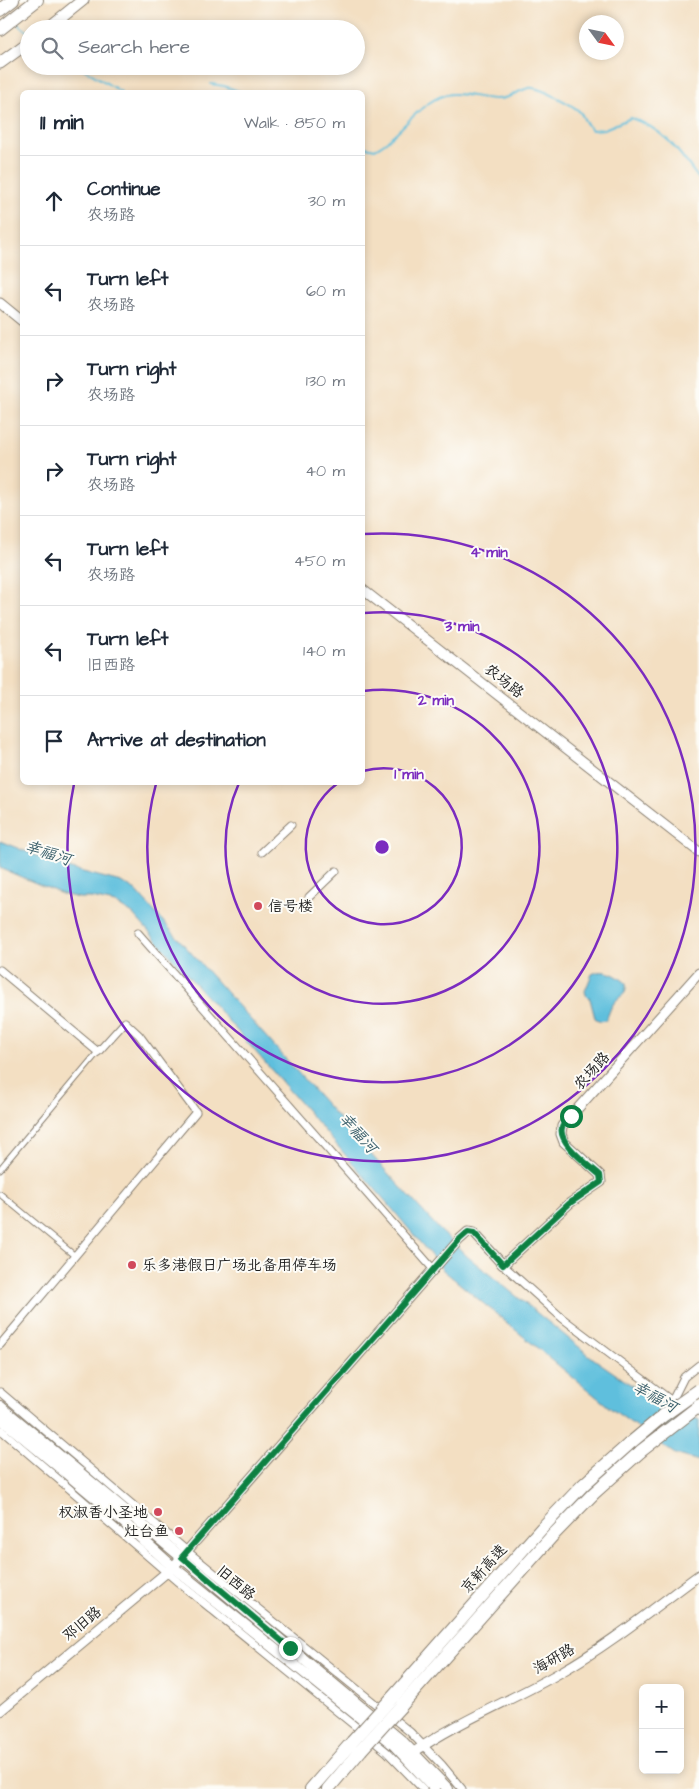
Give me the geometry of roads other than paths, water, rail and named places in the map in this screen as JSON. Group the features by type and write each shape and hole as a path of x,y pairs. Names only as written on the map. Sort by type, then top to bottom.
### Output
{"highway":[{"path":"8,23 37,0"},
{"name":"京新高速","path":"311,1789 357,1746 549,1520 583,1485 664,1415 699,1390"},
{"name":"京新高速","path":"396,1702 594,1493 641,1451 699,1406"},
{"name":"京新高速","path":"328,1789 357,1746"}],"main road":[{"path":"58,20 83,0"},
{"path":"0,64 20,49"},
{"name":"旧西路","path":"0,1406 184,1554 414,1752 448,1789"},
{"name":"旧西路","path":"0,1418 110,1510 170,1569 394,1745 435,1789"}],"street":[{"path":"0,303 20,319"},
{"name":"农场路","path":"365,590 699,852"},
{"path":"262,852 291,825"},
{"path":"309,898 336,871"},
{"path":"138,933 435,1269"},
{"path":"0,970 98,1052"},
{"name":"农场路","path":"503,1265 570,1203 601,1182 600,1175 564,1142 561,1134 562,1126 699,973"},
{"path":"0,1169 125,1022 139,1034 196,1112 0,1345"},
{"path":"0,1194 75,1256"},
{"path":"184,1554 468,1232 474,1233 503,1265 562,1318 672,1401 699,1412"},
{"path":"672,1401 684,1377 699,1365"},
{"path":"0,1392 184,1554 410,1732 462,1789"},
{"path":"0,1429 170,1569 216,1613 387,1752 423,1789"},
{"name":"邓旧路","path":"0,1711 170,1569 184,1554"},
{"name":"海研路","path":"414,1752 439,1734 561,1672 603,1646 699,1576"}],"water":[{"path":"0,841 64,867 121,882 136,891 366,1149 439,1229 468,1257 594,1359 640,1391 699,1420 699,1461 675,1454 610,1408 443,1270 254,1050 133,914 115,903 62,894 0,868"},
{"path":"597,972 613,974 626,983 625,993 613,1004 606,1020 600,1021 595,1018 590,999 585,991 592,974"}],"waterway":[{"path":"94,75 118,90"},
{"path":"211,84 235,90"},
{"path":"365,147 375,149 381,146 426,105 442,96 457,94 502,99 525,89 533,88 555,97 576,109 592,130 604,129 631,118 643,123 670,142 699,179"}],"place":[{"name":"信号楼","path":"258,906"},
{"name":"乐多港假日广场北备用停车场","path":"132,1265"},
{"name":"权淑香小圣地","path":"158,1512"},
{"name":"灶台鱼","path":"179,1531"}],"water label":[{"name":"幸福河","path":"48,853"},
{"name":"幸福河","path":"358,1133"},
{"name":"幸福河","path":"655,1397"}]}
